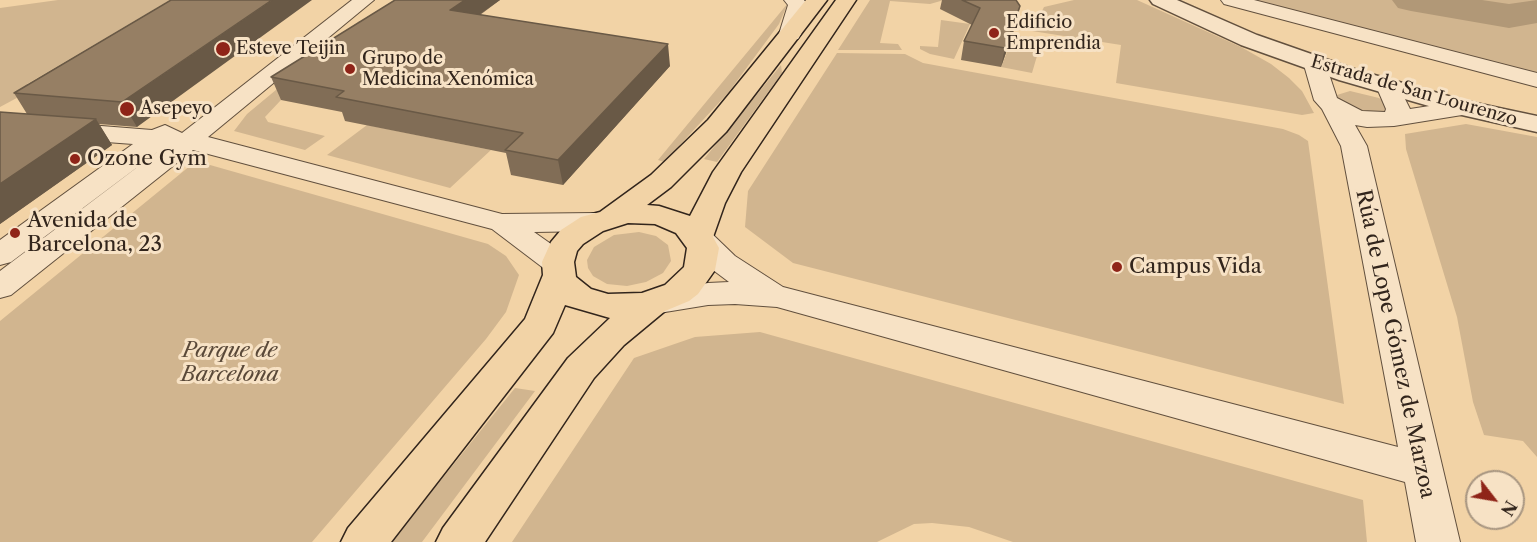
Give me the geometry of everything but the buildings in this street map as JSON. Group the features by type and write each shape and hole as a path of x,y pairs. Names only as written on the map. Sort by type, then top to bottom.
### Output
{"main road":[{"path":"364,542 540,324 558,270 562,249 570,239 604,220 661,181 717,126 817,0"},
{"path":"698,237 710,203 727,172 846,0"},
{"path":"459,542 581,368 611,336 652,303 677,292 697,274 704,258 698,237 678,221 659,215 636,214 604,220"},
{"path":"558,270 569,291 594,304 620,307 652,303"}],"street":[{"path":"0,255 340,0"},
{"path":"0,287 189,141 364,0"},
{"path":"790,34 798,5 794,0"},
{"name":"Estrada de San Lourenzo","path":"1160,0 1249,40 1315,65 1462,108 1537,124"},
{"path":"1231,0 1537,80"},
{"name":"Rúa de Lope Gómez de Marzoa","path":"1315,65 1323,93 1354,146 1438,542"},
{"path":"1354,146 1368,129 1388,119 1398,109 1389,88"},
{"path":"1332,106 1354,117 1388,119 1462,108"},
{"path":"5,117 189,141 223,148 502,223 604,220"},
{"path":"502,223 558,270"},
{"path":"698,237 747,280 777,296"},
{"path":"652,303 708,294 777,296 1423,470"}],"green space":[{"path":"58,0 170,0 27,84 39,86 0,107 0,8"},
{"path":"870,0 944,0 930,4 890,1 880,43 898,44 902,50 838,50"},
{"path":"1074,0 1137,0 1241,47 1271,64 1289,78 1302,91 1314,113 1302,115 1116,83 1121,45 1032,31 1044,7"},
{"path":"1253,0 1537,0 1537,74"},
{"path":"788,3 779,24 728,93 664,162 658,160"},
{"path":"941,20 970,24 954,59 930,54 920,49 920,46 938,47"},
{"path":"359,21 392,28 281,100 265,117 268,122 325,136 305,150 234,131 247,114"},
{"path":"1014,35 1042,39 1032,73 1001,67"},
{"path":"837,53 905,54 923,63 1283,129 1308,141 1344,404 793,263 745,227 748,191"},
{"path":"781,65 782,73 717,162 704,159"},
{"path":"1350,91 1379,98 1386,103 1389,112 1365,115 1336,99 1337,95"},
{"path":"1466,124 1537,137 1537,457 1523,441 1484,435 1473,402 1457,317 1406,149 1405,134"},
{"path":"367,125 491,150 450,188 327,155"},
{"name":"Parque de Barcelona","path":"196,161 488,244 506,256 519,275 506,312 486,339 312,542 0,542 0,321"},
{"path":"639,232 656,236 668,245 671,261 663,273 646,282 627,286 607,284 593,276 588,268 587,260 594,247 614,235"},
{"path":"760,332 1363,500 1367,542 1013,542 969,527 932,523 914,524 877,542 512,542 634,358 695,337"},
{"path":"515,388 535,391 422,542 391,542"}],"waterway":[{"path":"1411,0 1509,16 1537,11"}],"place":[{"name":"Edificio Emprendia","path":"994,33"},
{"name":"Esteve Teijin","path":"223,49"},
{"name":"Grupo de Medicina Xenómica","path":"350,69"},
{"name":"Asepeyo","path":"127,109"},
{"name":"Ozone Gym","path":"75,159"},
{"name":"Avenida de Barcelona, 23","path":"15,233"},
{"name":"Campus Vida","path":"1117,267"}]}
